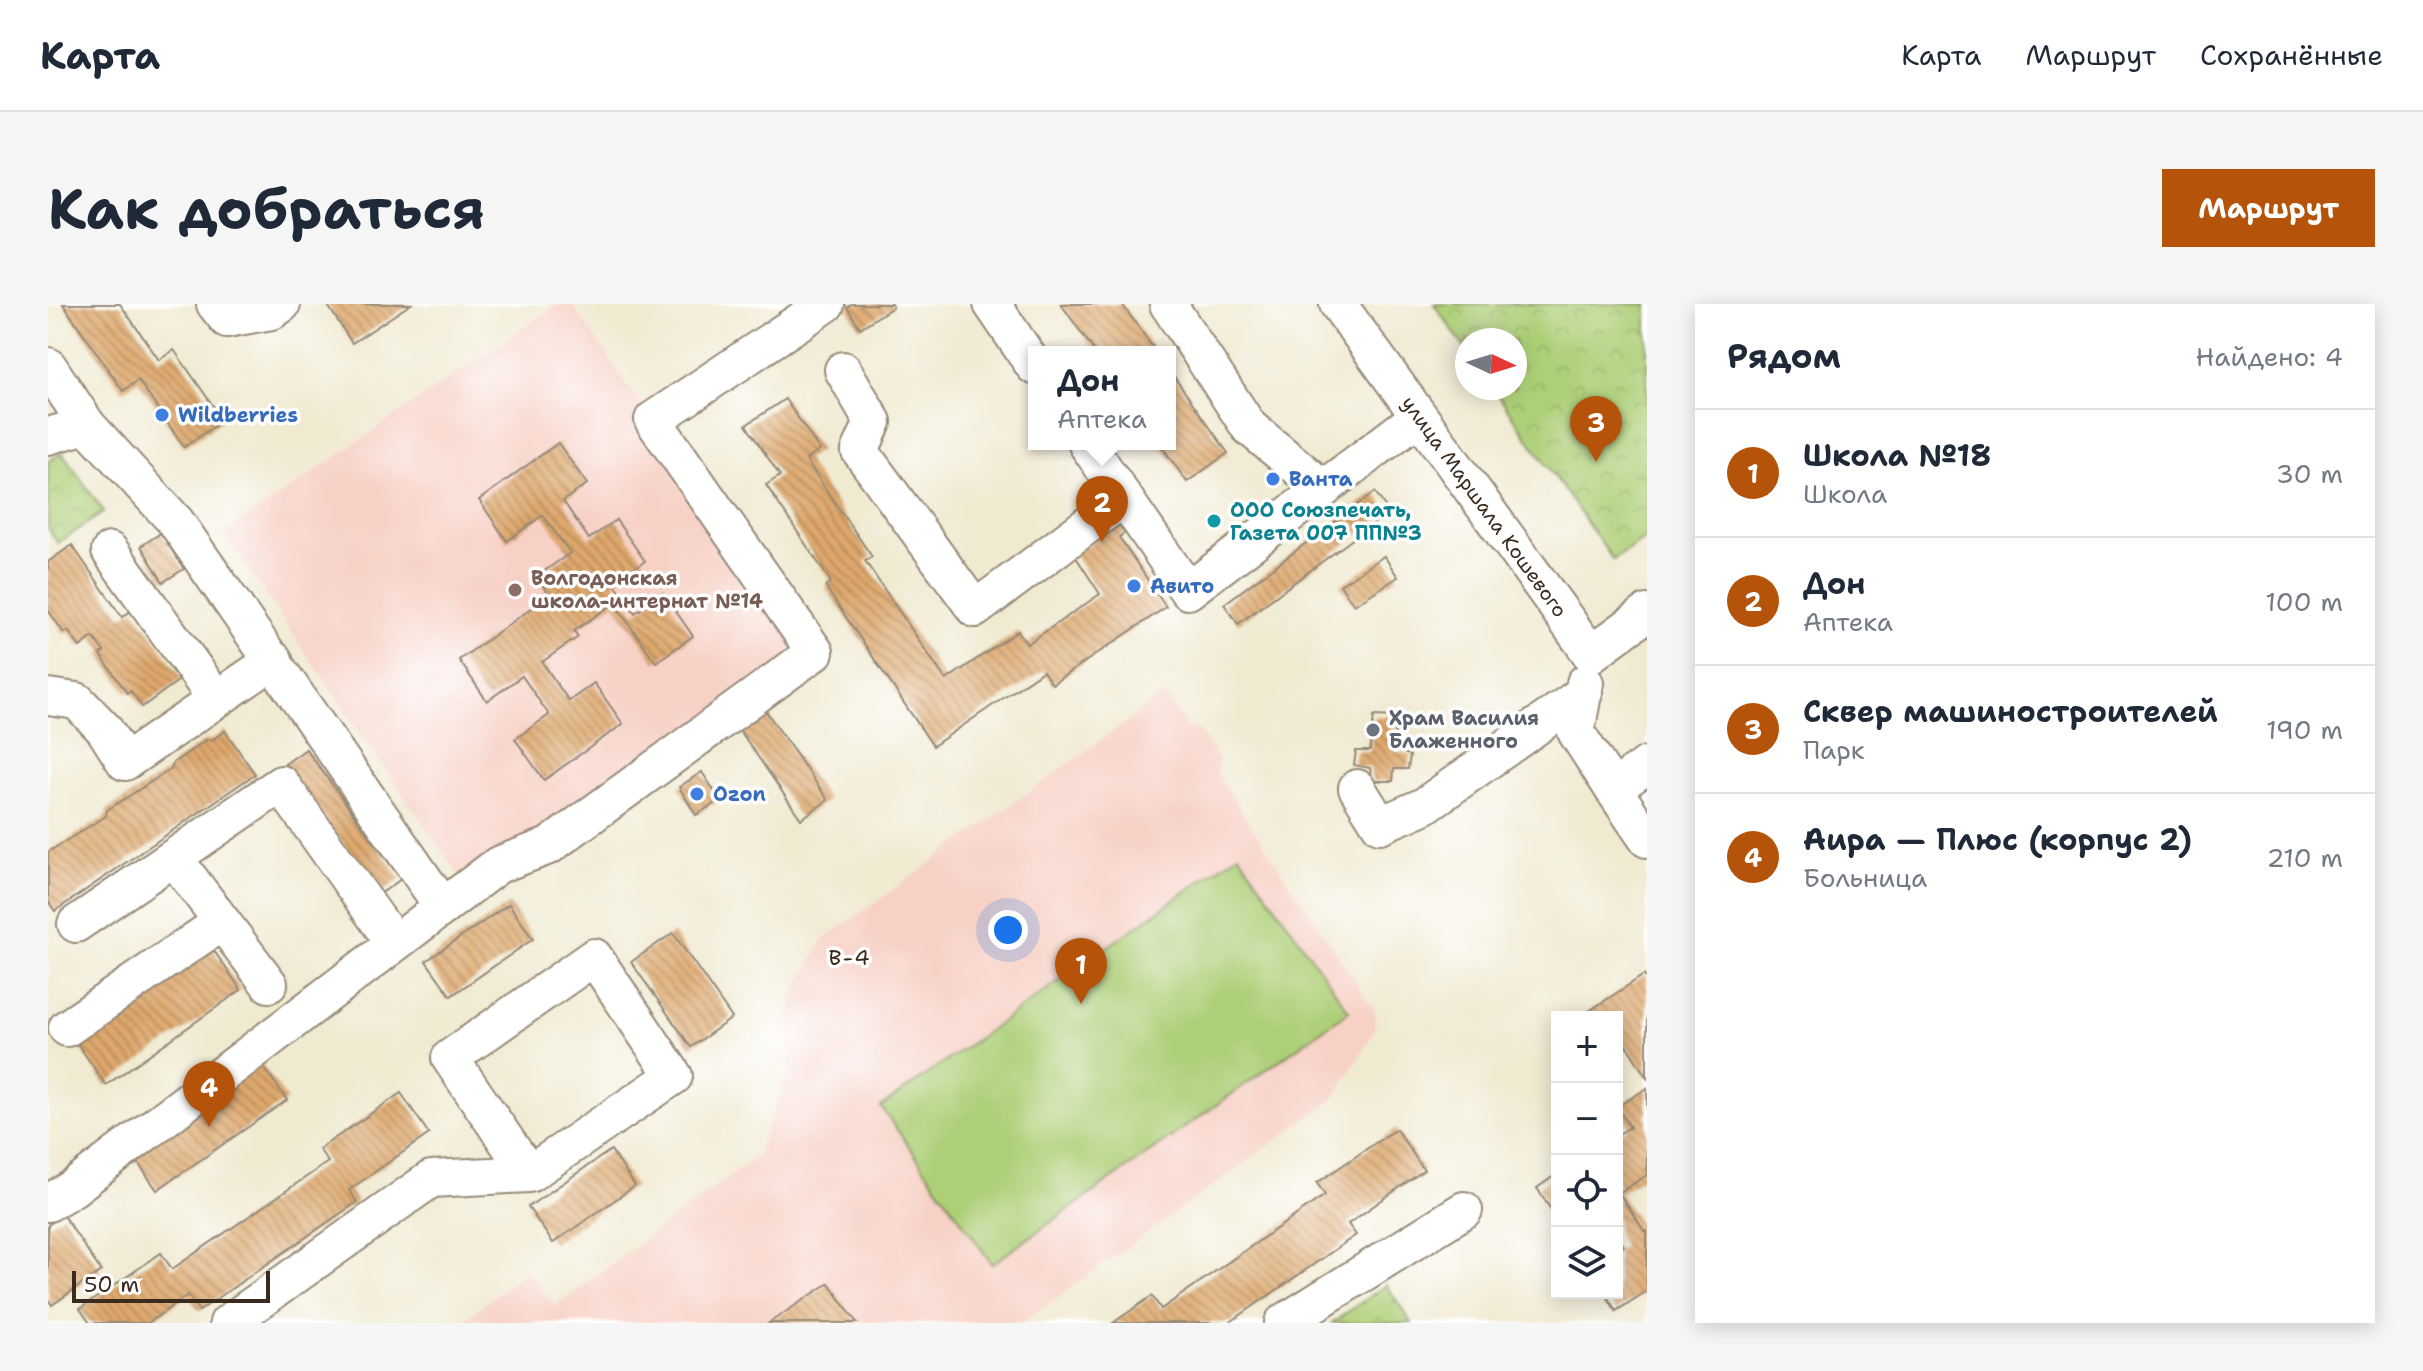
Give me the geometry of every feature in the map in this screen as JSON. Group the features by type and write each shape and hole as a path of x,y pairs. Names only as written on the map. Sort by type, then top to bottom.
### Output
{"street":[{"path":"215,304 227,319 272,311 282,304"},
{"path":"48,1203 73,1188 498,865 549,846 815,652 653,420 826,304"},
{"path":"992,304 1028,357"},
{"path":"1168,304 1249,427 1324,489"},
{"name":"улица Маршала Кошевого","path":"1338,304 1591,654"},
{"path":"48,366 87,425 176,522 443,907"},
{"path":"843,370 873,422 860,451 975,609 1124,498"},
{"path":"1091,450 1188,591 1418,417"},
{"path":"48,436 87,425"},
{"path":"110,551 216,699"},
{"path":"1647,613 1591,654 1576,732 1647,839"},
{"path":"48,697 77,701 104,729 125,762 274,660"},
{"path":"1357,788 1380,825 1424,806 1584,693"},
{"path":"1613,789 1647,765"},
{"path":"76,924 281,784 394,943"},
{"path":"174,858 269,984"},
{"path":"67,1028 222,922"},
{"path":"228,1323 431,1179 529,1174 674,1076 594,957 450,1058 529,1174"},
{"path":"1283,1323 1464,1210"}],"shaded area":[{"name":"Волгодонская школа-интернат №14","path":"558,304 572,304 807,646 464,883 224,534"},
{"path":"1165,694 1187,728 1199,730 1219,760 1217,774 1375,1011 1375,1030 1334,1099 1022,1323 459,1323 527,1271 555,1306 756,1157 788,1074 793,997 822,941"}],"green space":[{"path":"1434,304 1647,304 1647,537 1613,560 1501,400 1527,400 1527,328 1455,328 1455,334"},
{"path":"62,452 104,512 58,543 48,529 48,462"},
{"path":"1239,854 1349,1011 992,1264 881,1107"},
{"path":"1386,1285 1412,1323 1332,1323"}],"building":[{"path":"63,304 120,304 159,360 174,350 223,420 184,447 138,380 123,391"},
{"path":"327,304 411,304 352,343"},
{"path":"852,304 891,304 893,307 860,328 847,307"},
{"path":"1061,304 1122,304 1152,346 1091,346"},
{"path":"1176,379 1228,453 1187,482 1164,450 1176,450"},
{"path":"785,399 820,450 806,460 872,557 865,561 946,680 1018,631 1027,644 1100,594 1074,554 1124,519 1131,529 1119,537 1166,607 1052,684 1043,671 933,746 825,586 831,582 766,485 780,476 746,425"},
{"path":"558,443 587,484 563,501 589,539 616,520 645,561 614,583 635,613 663,593 693,636 656,662 614,603 574,631 578,637 542,662 569,701 594,683 623,724 544,780 515,739 549,715 522,676 487,701 459,660 550,595 536,577 570,553 543,515 507,541 479,500"},
{"path":"1375,492 1389,512 1238,624 1224,604"},
{"path":"161,533 184,569 163,582 141,546"},
{"path":"72,545 122,617 134,609 182,678 142,707 131,691 127,693 100,654 104,652 93,637 80,647 68,631 64,633 48,610 48,562"},
{"path":"1384,556 1398,577 1354,605 1340,585"},
{"path":"763,707 828,800 801,819 736,725"},
{"path":"1374,716 1395,717 1395,751 1410,755 1408,769 1394,769 1393,781 1372,781 1370,768 1354,765 1356,751 1370,751"},
{"path":"225,731 255,774 55,911 48,901 48,852 106,816 107,810 171,769 173,763 206,740 212,740"},
{"path":"306,749 401,879 380,894 285,764"},
{"path":"702,772 720,800 696,815 679,787"},
{"path":"509,904 533,939 451,996 426,961"},
{"path":"673,933 732,1018 691,1047 631,962"},
{"path":"212,948 241,990 106,1085 77,1043"},
{"path":"1644,975 1647,980 1647,1078 1627,1046 1623,1048 1623,1011 1589,1011"},
{"path":"261,1063 287,1100 157,1190 132,1154"},
{"path":"1647,1088 1647,1175 1623,1190 1623,1131 1630,1127 1623,1116 1623,1103"},
{"path":"401,1093 429,1134 349,1190 357,1202 199,1311 188,1295 148,1323 90,1323 80,1309 161,1253 172,1269 328,1162 319,1149"},
{"path":"1396,1129 1424,1170 1348,1224 1356,1235 1229,1323 1113,1323 1152,1296 1161,1309 1325,1195 1317,1183"},
{"path":"611,1150 635,1186 553,1243 528,1207"},
{"path":"1551,1178 1551,1210 1537,1188"},
{"path":"1623,1199 1647,1231 1647,1291 1616,1311 1609,1299 1623,1299"},
{"path":"63,1215 101,1271 52,1305 48,1299 48,1225"},
{"path":"829,1283 857,1323 769,1323"}],"place":[{"name":"Wildberries","path":"162,415"},
{"name":"Сквер машиностроителей","path":"1596,462"},
{"name":"Ванта","path":"1273,479"},
{"name":"ООО Союзпечать, Газета 007 ПП№3","path":"1214,521"},
{"name":"Дон","path":"1102,542"},
{"name":"Авито","path":"1134,586"},
{"name":"Волгодонская школа-интернат №14","path":"515,590"},
{"name":"Храм Василия Блаженного","path":"1373,730"},
{"name":"Ozon","path":"697,794"},
{"name":"Школа №18","path":"1081,1004"},
{"name":"Аира — Плюс (корпус 2)","path":"209,1127"}],"district":[{"name":"В-4","path":"850,957"}]}
